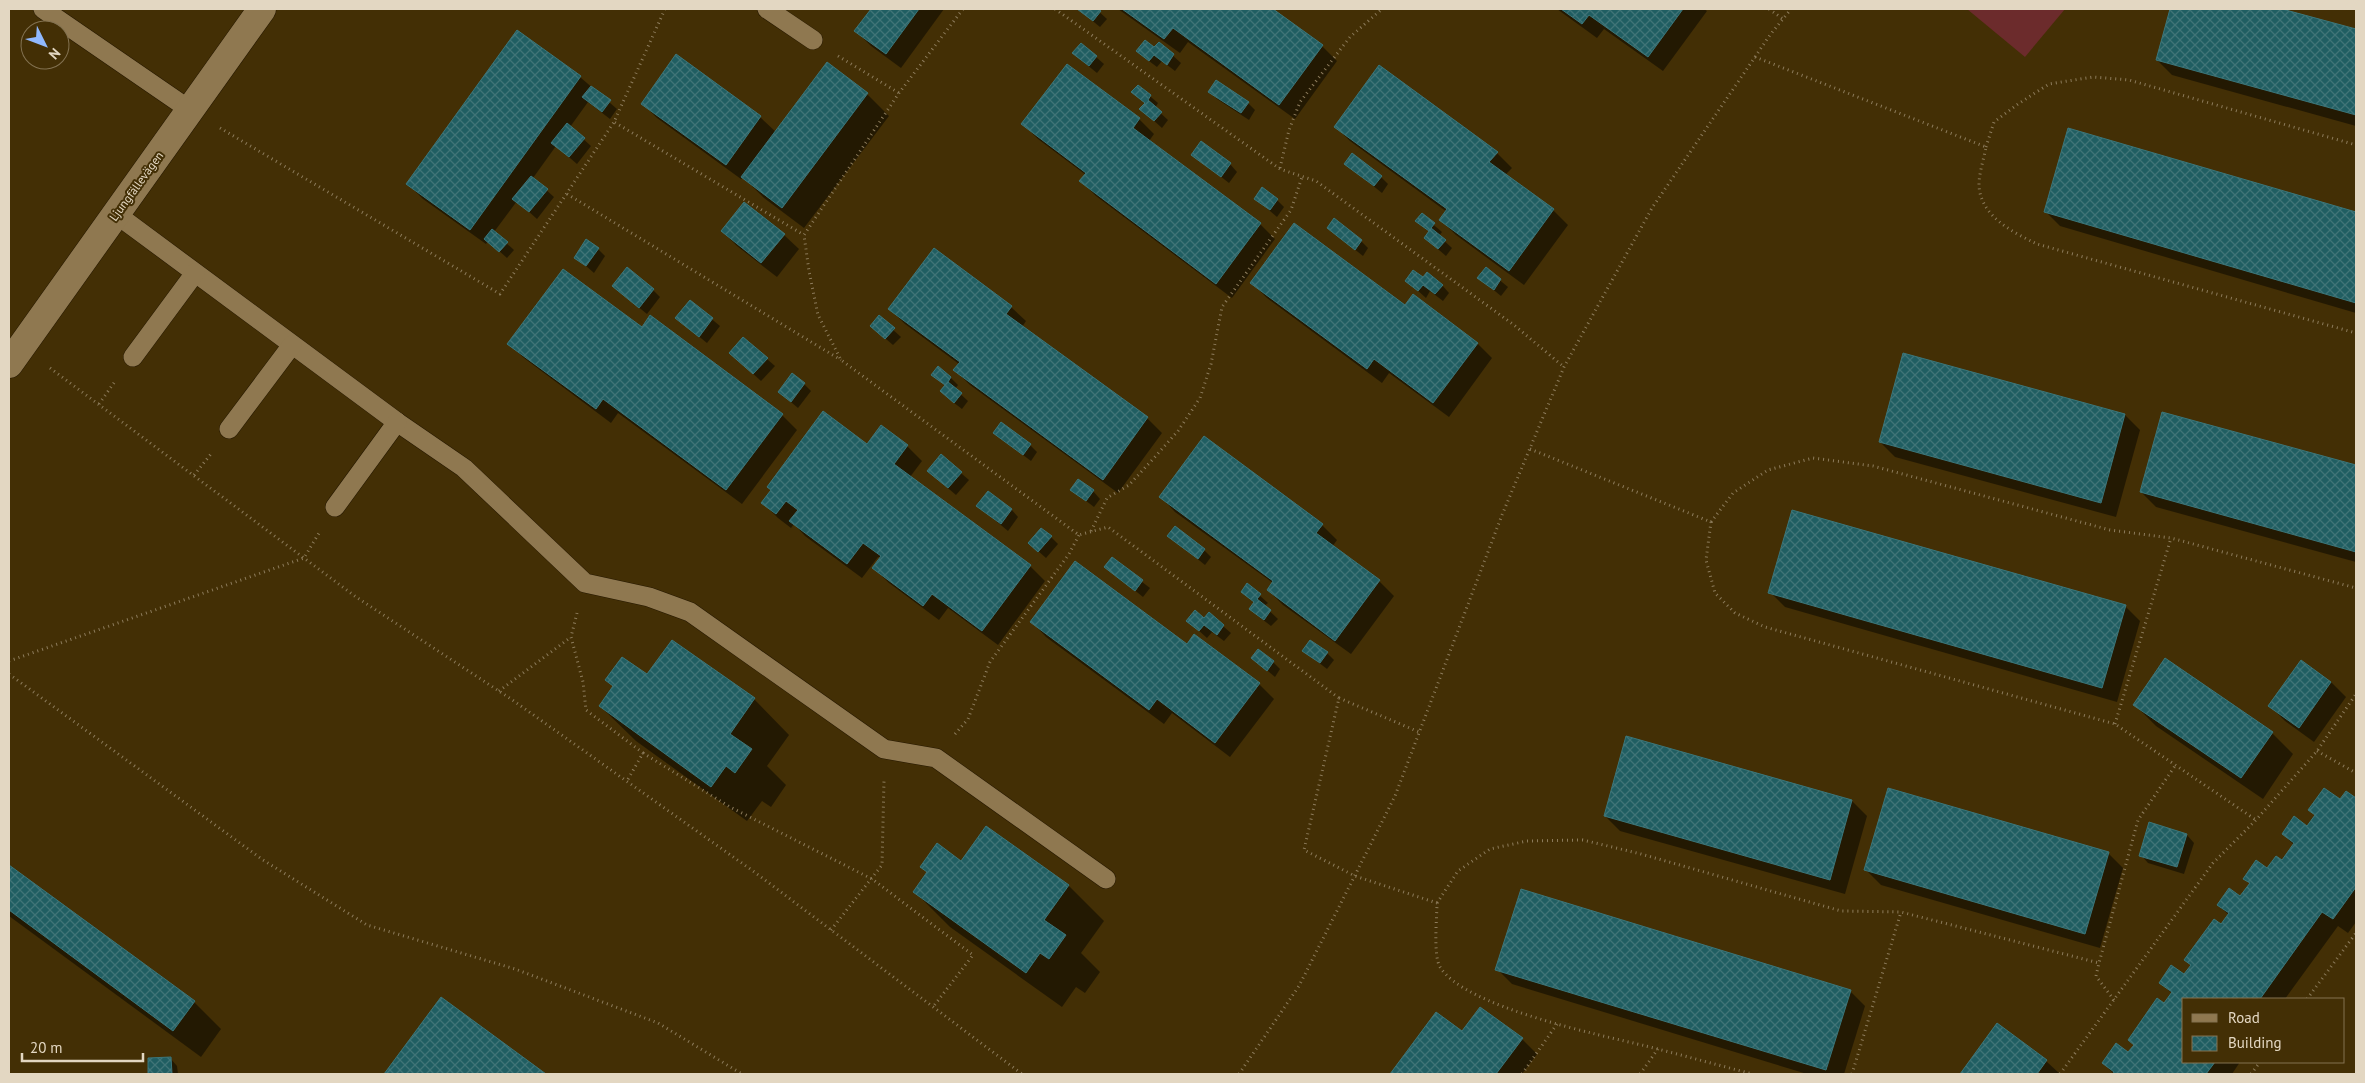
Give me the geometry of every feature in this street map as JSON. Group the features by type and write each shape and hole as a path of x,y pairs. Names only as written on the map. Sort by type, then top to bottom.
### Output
{"street":[{"name":"Ljungfällevägen","path":"15,355 262,9"}],"lane":[{"path":"43,9 190,110"},
{"path":"767,9 813,40"},
{"path":"116,214 292,345 464,468 585,583 648,597 690,612 884,749 936,758 1106,879"},
{"path":"133,358 195,273"},
{"path":"229,429 292,345"},
{"path":"335,507 398,422"}],"path":[{"path":"190,110 500,294 614,122 665,9"},
{"path":"843,362 818,315 804,235 899,94 963,9"},
{"path":"1055,9 1280,169 1302,178 1316,181 1514,325 1564,368"},
{"path":"1280,169 1288,130 1300,102 1350,37 1382,9"},
{"path":"1769,9 1783,19"},
{"path":"1240,1074 1299,986 1395,796 1502,516 1564,368 1652,208 1791,9"},
{"path":"813,40 899,94"},
{"path":"1755,58 1986,147"},
{"path":"2356,145 2130,80 2092,77 2049,84 1994,122 1986,147 1979,183 1985,206 2005,228 2037,244 2356,333"},
{"path":"614,122 804,235"},
{"path":"1090,532 1108,498 1129,485 1154,458 1178,431 1200,398 1211,364 1222,307 1291,210 1302,178"},
{"path":"567,194 843,362 1079,535"},
{"path":"15,355 304,558 356,597 499,692 754,871 1022,1074"},
{"path":"1530,449 1711,522"},
{"path":"2256,820 2174,766 2115,724 1765,627 1735,614 1715,593 1706,560 1711,522 1733,492 1768,470 1813,458 1873,466 2110,530 2171,538 2356,588"},
{"path":"936,758 968,719 990,662 1069,554 1079,535 1108,527 1339,698 1419,732"},
{"path":"2115,724 2171,538"},
{"path":"9,661 304,558"},
{"path":"585,583 571,637 583,682 586,710 643,753 730,807 872,878 973,955 933,1008"},
{"path":"499,692 571,637"},
{"path":"10,676 263,860 367,925 515,969 658,1023 742,1074"},
{"path":"2060,1074 2213,864 2256,820 2317,751 2356,694"},
{"path":"1339,698 1304,850 1355,876 1438,903"},
{"path":"831,930 882,865 884,749"},
{"path":"2317,751 2356,773"},
{"path":"627,781 643,753"},
{"path":"2114,1000 2096,976 2099,963 2138,820 2174,766"},
{"path":"1753,1074 1557,1024 1500,1005 1461,987 1439,966 1435,933 1438,903 1458,871 1490,849 1528,841 1583,840 1641,854 1841,911 1901,912 2099,963"},
{"path":"1852,1074 1901,912"},
{"path":"2308,998 2356,933"},
{"path":"1522,1074 1557,1024"},
{"path":"1640,1074 1658,1049"},
{"path":"2251,1074 2259,1063"}],"shaded area":[{"path":"1967,9 2065,9 2025,57"}],"building":[{"path":"871,9 919,9 886,54 854,31"},
{"path":"1077,9 1098,9 1101,11 1093,21"},
{"path":"1122,9 1273,9 1323,45 1279,105 1173,28 1164,39"},
{"path":"1561,9 1683,9 1648,57 1589,15 1582,24"},
{"path":"2170,9 2282,9 2356,29 2356,115 2156,60"},
{"path":"517,30 581,76 470,230 406,184"},
{"path":"1145,40 1154,47 1159,42 1174,54 1167,65 1154,55 1149,61 1136,51"},
{"path":"1081,43 1097,56 1089,66 1072,53"},
{"path":"676,54 761,116 726,165 641,104"},
{"path":"827,62 868,93 782,208 741,177"},
{"path":"1067,64 1140,118 1133,128 1261,223 1216,284 1079,181 1086,173 1021,124"},
{"path":"1379,65 1498,152 1489,162 1554,209 1509,271 1439,220 1447,209 1334,127"},
{"path":"1216,80 1249,102 1241,113 1208,92"},
{"path":"1138,85 1151,95 1148,100 1162,112 1154,121 1139,109 1145,103 1131,92"},
{"path":"591,86 611,100 602,112 582,97"},
{"path":"567,123 585,138 569,157 551,143"},
{"path":"2068,128 2356,212 2356,303 2044,212"},
{"path":"1201,141 1231,163 1221,177 1191,155"},
{"path":"1352,153 1382,176 1374,186 1344,164"},
{"path":"531,176 548,189 529,212 512,199"},
{"path":"1262,187 1278,199 1270,210 1254,199"},
{"path":"744,202 785,234 761,263 721,231"},
{"path":"1422,213 1435,223 1431,228 1446,240 1438,249 1424,238 1429,231 1415,221"},
{"path":"1334,218 1362,240 1355,250 1327,228"},
{"path":"1294,223 1405,305 1413,294 1478,343 1433,403 1374,359 1367,369 1250,283"},
{"path":"492,229 508,242 499,252 484,239"},
{"path":"586,239 599,248 586,266 574,258"},
{"path":"934,248 1012,306 1006,314 1148,417 1103,480 953,370 960,362 888,309"},
{"path":"627,267 654,289 639,308 612,286"},
{"path":"1486,267 1501,279 1494,290 1477,278"},
{"path":"563,269 642,327 650,315 783,414 726,490 603,399 596,409 507,344"},
{"path":"1413,270 1423,277 1427,272 1443,285 1435,294 1423,285 1418,291 1405,281"},
{"path":"690,300 713,318 699,337 675,318"},
{"path":"879,315 895,328 885,339 870,326"},
{"path":"743,337 768,358 753,374 729,353"},
{"path":"1903,353 2125,414 2101,503 1879,442"},
{"path":"938,366 951,377 948,382 962,393 954,403 940,391 945,385 931,375"},
{"path":"792,373 805,383 791,402 778,392"},
{"path":"823,411 867,444 881,425 908,445 894,464 1031,565 982,631 932,594 923,606 872,568 881,556 863,543 847,564 789,521 798,510 786,501 776,514 761,503 771,490 767,487"},
{"path":"2162,412 2356,465 2356,552 2140,492"},
{"path":"1001,422 1031,444 1023,455 993,433"},
{"path":"1204,436 1323,524 1316,533 1380,580 1335,641 1267,590 1273,581 1159,497"},
{"path":"941,454 962,472 948,488 927,471"},
{"path":"1078,479 1094,490 1086,501 1070,490"},
{"path":"988,491 1012,509 1001,524 976,506"},
{"path":"1792,510 2126,605 2102,688 1768,593"},
{"path":"1175,526 1205,549 1198,559 1167,536"},
{"path":"1041,528 1052,536 1038,552 1028,543"},
{"path":"1112,557 1143,580 1135,591 1104,567"},
{"path":"1075,561 1187,644 1194,634 1260,683 1215,743 1157,699 1149,710 1030,622"},
{"path":"1247,583 1261,594 1257,599 1271,610 1264,620 1249,609 1254,602 1241,592"},
{"path":"1195,610 1204,618 1209,612 1224,625 1217,635 1204,625 1199,631 1186,621"},
{"path":"672,640 755,698 730,734 752,749 735,773 726,766 711,787 599,706 613,686 605,680 622,657 647,674"},
{"path":"1310,640 1328,652 1320,663 1302,651"},
{"path":"1258,649 1274,661 1267,671 1251,658"},
{"path":"2165,658 2273,732 2241,778 2133,705"},
{"path":"2301,660 2331,682 2299,728 2268,706"},
{"path":"1626,736 1852,800 1830,880 1604,816"},
{"path":"1888,788 2109,852 2085,934 1864,870"},
{"path":"2324,788 2340,799 2346,791 2356,798 2356,887 2333,919 2322,912 2261,998 2182,998 2182,1063 2214,1063 2206,1074 2113,1074 2114,1072 2102,1063 2116,1043 2128,1052 2134,1045 2128,1040 2157,998 2164,1003 2172,992 2159,983 2171,965 2184,974 2191,965 2184,960 2214,919 2221,924 2229,913 2217,905 2229,888 2240,896 2250,883 2243,879 2256,860 2267,868 2276,856 2282,860 2294,843 2282,834 2294,816 2307,826 2315,815 2308,810"},
{"path":"2149,822 2187,834 2177,867 2139,856"},
{"path":"986,826 1069,885 1044,920 1066,935 1049,959 1040,953 1026,973 913,892 927,872 920,867 937,843 961,861"},
{"path":"9,865 195,1001 173,1031 9,910"},
{"path":"1521,889 1851,990 1826,1070 1495,970"},
{"path":"441,997 546,1074 384,1074"},
{"path":"1480,1007 1523,1038 1496,1074 1390,1074 1436,1012 1462,1031"},
{"path":"1997,1023 2047,1060 2037,1074 1960,1074"},
{"path":"171,1057 172,1074 148,1074 148,1058"}]}
